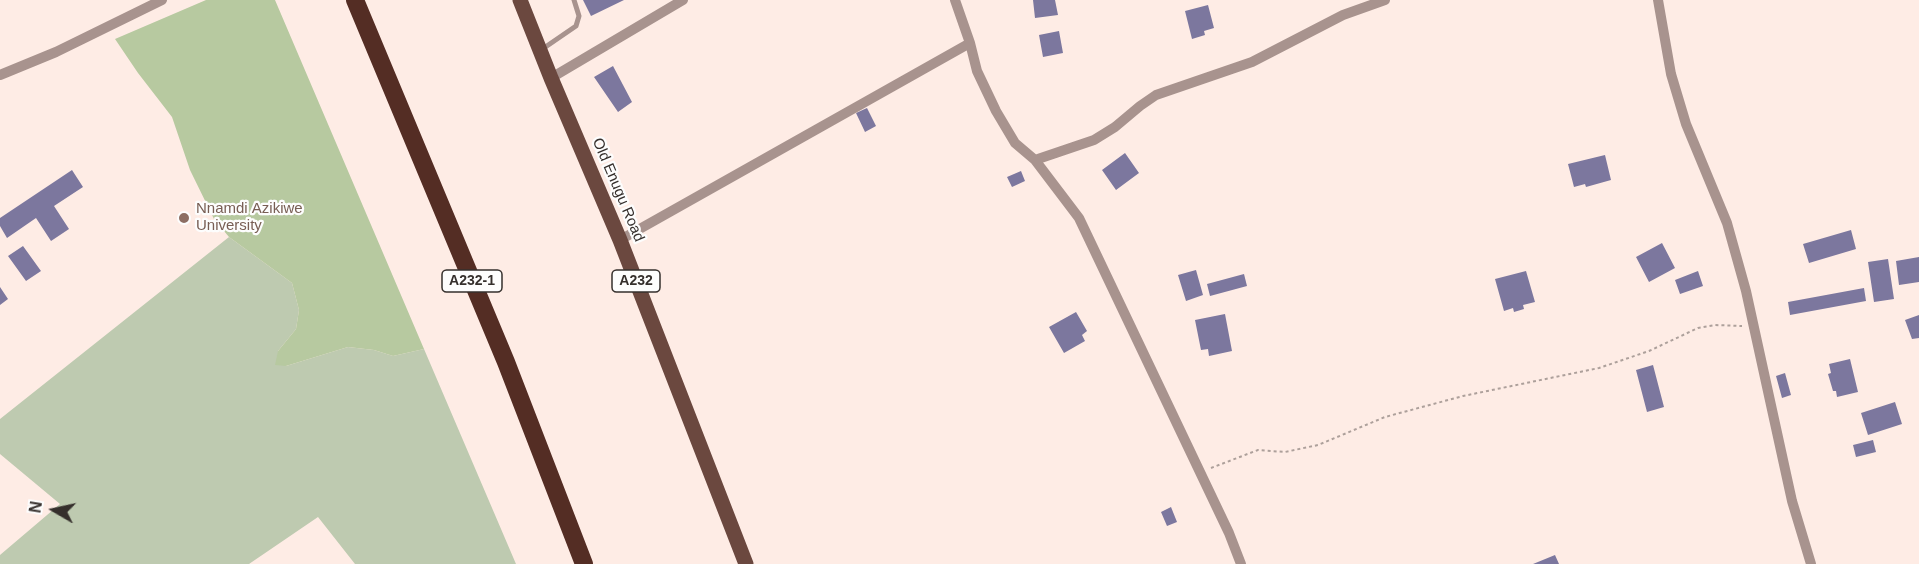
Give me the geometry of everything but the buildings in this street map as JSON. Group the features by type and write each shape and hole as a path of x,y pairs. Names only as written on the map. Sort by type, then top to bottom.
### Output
{"highway":[{"name":"A232-1","path":"355,0 506,362 584,564"}],"main road":[{"name":"Old Enugu Road","path":"520,0 620,240 746,564"}],"street":[{"path":"0,75 56,52 162,0"},
{"path":"551,78 683,0"},
{"path":"955,0 977,71 996,111 1015,143 1035,160 1079,218 1241,564"},
{"path":"1035,160 1094,140 1115,127 1156,95 1252,62 1343,15 1385,0"},
{"path":"1659,0 1671,74 1686,124 1727,223 1754,326 1792,501 1811,564"},
{"path":"620,240 970,43"}],"lane":[{"path":"540,51 576,26 579,16 574,0"}],"path":[{"path":"1202,477 1212,466 1258,450 1285,452 1318,445 1396,414 1463,396 1608,365 1649,351 1698,328 1715,325 1754,326"}],"green space":[{"path":"206,0 275,0 424,349 393,356 374,350 348,347 286,366 275,365 278,351 296,329 299,310 292,283 229,237 214,219 190,170 172,117 115,39"},
{"path":"229,237 292,283 299,310 296,329 278,351 286,366 348,347 374,350 393,356 424,349 516,564 355,564 318,517 249,564 0,564 0,555 60,504 0,454 0,419"}],"place":[{"name":"Nnamdi Azikiwe University","path":"184,218"}]}
